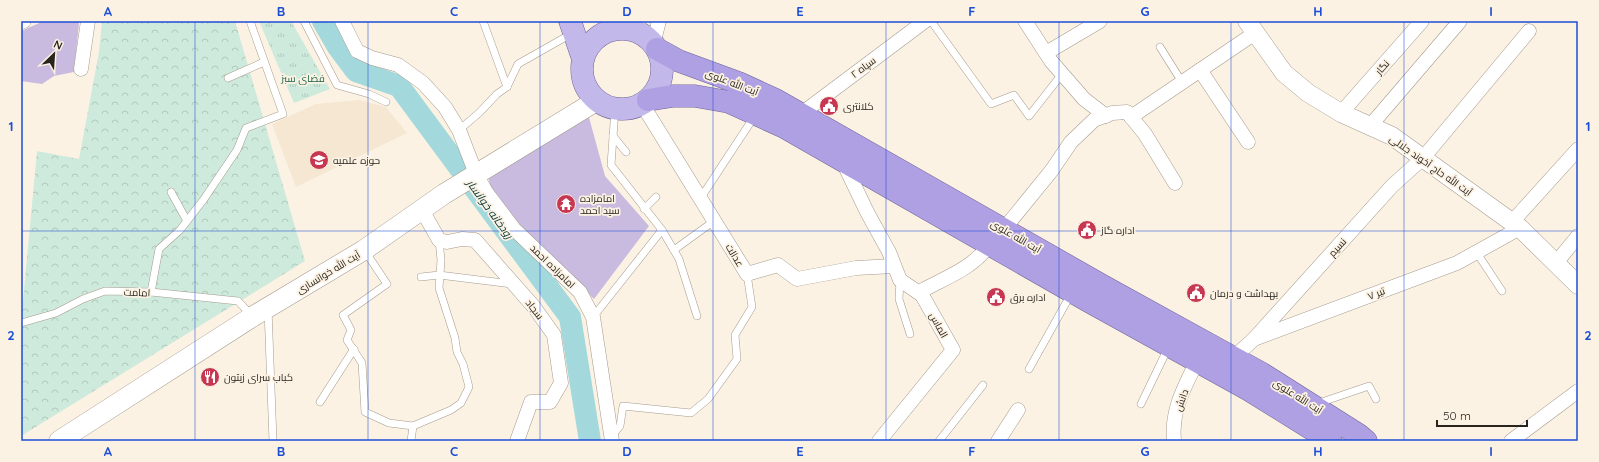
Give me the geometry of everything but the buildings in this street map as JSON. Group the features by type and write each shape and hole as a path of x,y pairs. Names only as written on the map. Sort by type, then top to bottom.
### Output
{"highway":[{"name":"آیت الله علوی","path":"655,46 678,61 739,83 776,100 1233,358 1312,405 1366,441"},
{"name":"آیت الله علوی","path":"645,102 672,96 695,96 729,102 784,127 1072,292 1249,390 1331,441"}],"main road":[{"path":"635,25 655,46 661,60 662,71 658,87 645,102 629,109 606,105 588,92 583,82 581,70 583,59 591,43 598,36 601,26 618,29 635,25"},
{"path":"572,27 583,59"},
{"name":"آیت الله خوانساری","path":"64,440 260,313 364,250 476,174 606,105"}],"street":[{"path":"81,69 88,21"},
{"name":"امامزاده احمد","path":"342,21 357,51 372,58 398,65 423,83 445,107 459,130 476,174 486,192 514,229 580,292 593,317 612,439"},
{"path":"655,46 659,21"},
{"name":"سپاه ۲","path":"801,114 925,21"},
{"path":"1025,21 1046,54 1062,74 1084,99 1106,116"},
{"path":"1046,54 1100,21"},
{"name":"نگار","path":"1341,113 1422,21"},
{"path":"1370,126 1460,21"},
{"path":"1131,117 1200,70 1251,27"},
{"name":"آیت الله حاج آخوند جلالی","path":"1251,27 1284,73 1308,93 1341,113 1392,136 1423,158 1516,225 1578,285"},
{"name":"نسیم","path":"1254,339 1392,186 1423,158 1530,31"},
{"path":"1200,70 1248,142"},
{"name":"عدالت","path":"645,102 700,199 747,274 778,265 797,279 856,268 894,266"},
{"path":"1004,229 1052,170 1071,142 1094,120 1112,113 1128,112 1145,134 1175,183"},
{"name":"۷ تیر","path":"1233,358 1254,339 1457,263 1478,253 1516,225 1578,149"},
{"path":"843,161 867,212 889,252 900,280 922,295 923,290 971,265 981,256 989,244"},
{"path":"422,210 439,240"},
{"path":"1556,263 1578,236"},
{"name":"سجاد","path":"439,240 448,242 462,239 475,240 534,307 554,335 561,383 550,402 530,402 517,441"},
{"name":"الماس","path":"879,441 953,350 922,295"},
{"name":"دانش","path":"1174,441 1173,426 1179,399 1197,361"},
{"path":"1511,441 1578,391"},
{"path":"998,441 1018,410"}],"lane":[{"path":"151,292 159,249 180,230 204,199 237,150 246,128 282,114 250,21"},
{"path":"304,21 337,85 369,94 386,102"},
{"path":"483,21 507,87"},
{"path":"931,21 991,104 1014,95 1029,116 1062,74"},
{"path":"459,130 479,113 497,94 507,87 518,64 572,27"},
{"path":"1160,47 1182,82"},
{"path":"228,78 264,62"},
{"path":"606,105 613,136 611,165 662,230 674,250 679,259 697,316"},
{"path":"700,199 756,114"},
{"path":"613,136 626,152"},
{"path":"171,192 186,221"},
{"path":"644,209 656,198"},
{"path":"674,250 714,221"},
{"path":"593,317 662,230"},
{"path":"364,250 387,284 343,315 351,330 348,340 362,363 365,412 389,423 413,426 451,410 461,403 469,387 463,364 457,352 455,338 439,288 441,260 439,240"},
{"path":"1478,253 1502,291"},
{"path":"612,439 620,426 623,406 691,413 708,399 737,359 735,335 752,307 747,274"},
{"path":"421,276 439,275 514,284"},
{"path":"900,280 899,299 910,334"},
{"name":"امامت","path":"21,323 56,313 104,291 151,292 238,301 260,313"},
{"path":"1029,369 1072,292"},
{"path":"260,313 273,441"},
{"path":"1141,404 1169,346"},
{"path":"320,402 354,349"},
{"path":"939,441 983,384"},
{"path":"1312,405 1369,386 1376,399"},
{"path":"411,441 413,426"}],"shaded area":[{"name":"حوزه علمیه","path":"359,100 386,107 407,133 296,187 272,124 316,104"}],"green space":[{"path":"102,21 235,21 305,261 21,436 21,322 37,151 79,159 99,52"},
{"name":"فضای سبز","path":"259,21 291,21 330,89 294,103"}],"waterway":[{"name":"رودخانه خوانسار","path":"323,21 338,47 356,71 399,86 570,317 590,441"}],"place":[{"name":"کلانتری","path":"829,106"},
{"name":"حوزه علمیه","path":"319,160"},
{"name":"امامزاده سید احمد","path":"566,204"},
{"name":"اداره گاز","path":"1087,230"},
{"name":"بهداشت و درمان","path":"1196,293"},
{"name":"اداره برق","path":"996,297"},
{"name":"کباب سرای زیتون","path":"210,377"}]}
